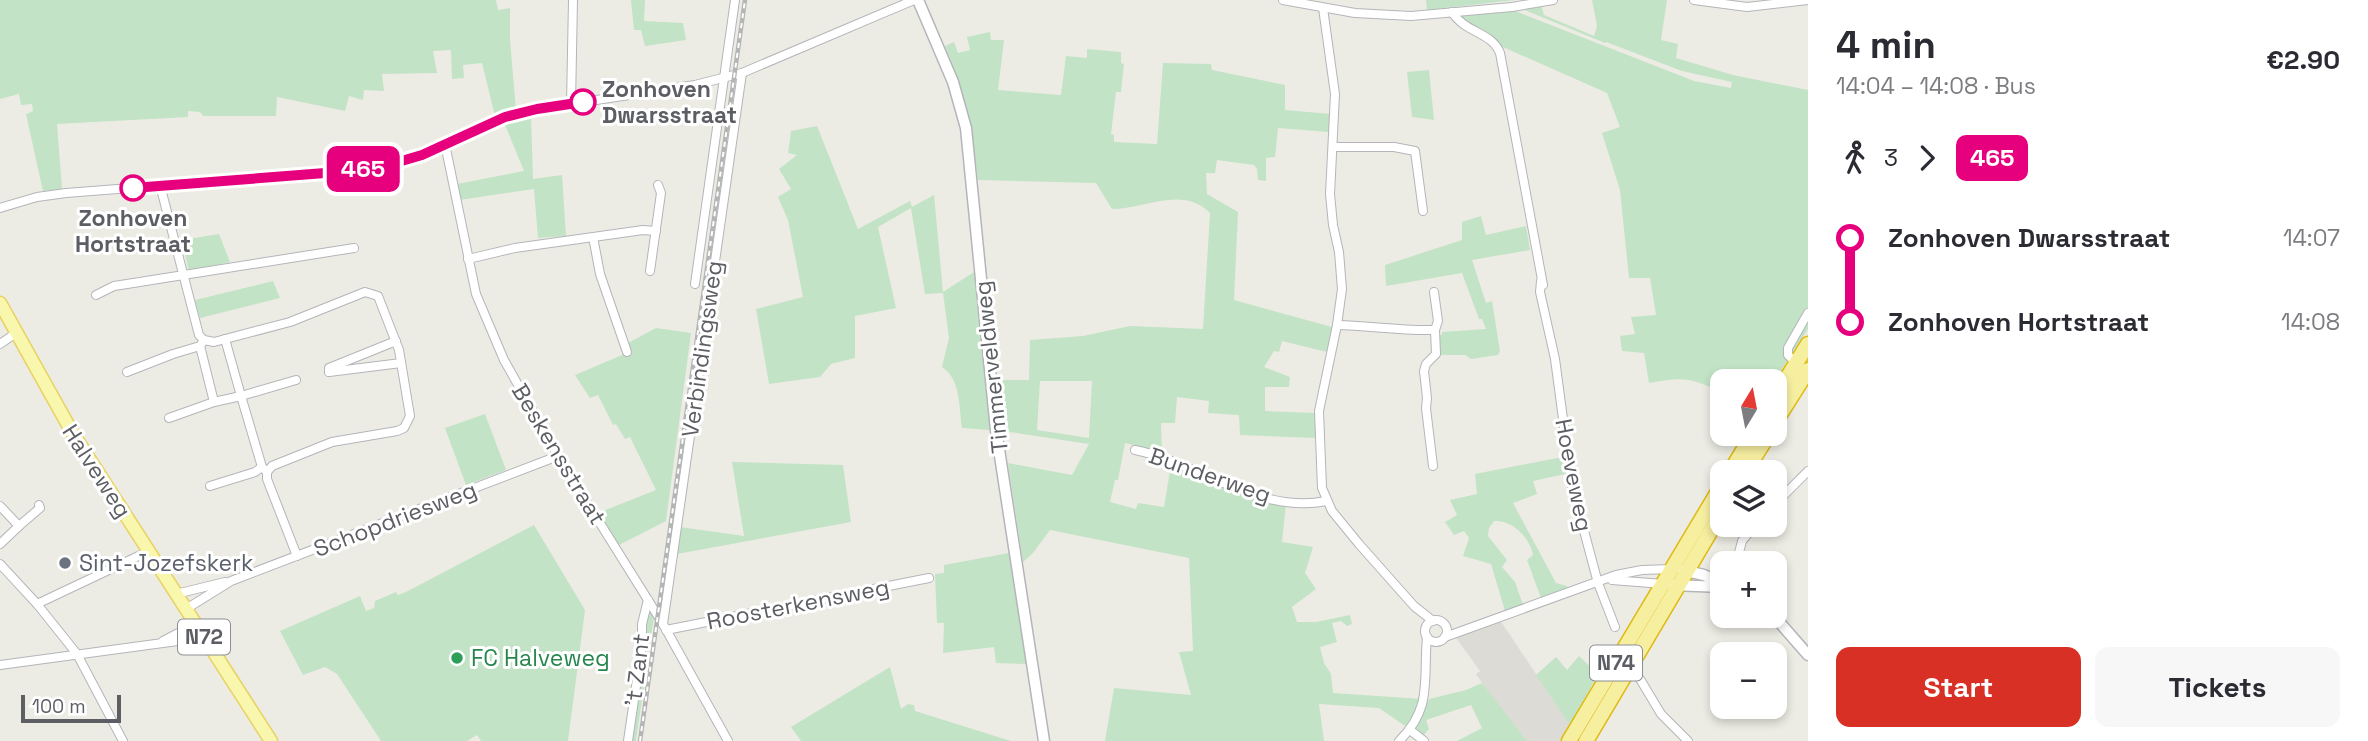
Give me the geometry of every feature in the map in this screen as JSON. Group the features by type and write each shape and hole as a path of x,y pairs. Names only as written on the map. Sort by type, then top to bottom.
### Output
{"highway":[{"path":"1787,397 1802,366 1808,344"},
{"path":"1787,383 1802,366"},
{"name":"N74","path":"1569,741 1710,505"},
{"name":"N74","path":"1586,741 1710,532"}],"main road":[{"name":"Halveweg","path":"0,303 52,400 271,741"}],"street":[{"path":"571,104 573,0"},
{"path":"695,284 720,79 735,0"},
{"path":"0,208 66,193 369,168 422,155 505,117 537,109 659,91 738,75 916,0"},
{"name":"Timmerveldweg","path":"916,0 953,82 966,128 996,430 1044,741"},
{"path":"1283,0 1381,16 1512,7 1553,0"},
{"path":"1694,0 1747,7 1808,0"},
{"path":"1323,8 1335,94 1331,209 1341,272 1338,325 1319,411 1320,476 1326,501 1414,606 1423,621 1426,634 1437,642"},
{"name":"Hoeveweg","path":"1452,12 1458,22 1492,41 1500,53 1541,281 1540,292 1548,319 1568,469 1615,627"},
{"name":"Verbindingsweg","path":"665,627 738,75"},
{"path":"706,182 720,79"},
{"name":"Beskensstraat","path":"445,144 476,294 504,360 558,456 665,627 728,741"},
{"path":"1333,147 1394,147 1415,151 1423,211"},
{"path":"650,271 661,193 657,185"},
{"path":"160,186 200,335 214,402"},
{"path":"0,214 20,202"},
{"path":"468,258 515,248 643,230 656,231"},
{"path":"593,237 600,274 626,352"},
{"path":"96,295 114,286 354,248"},
{"path":"127,372 202,343 290,322 365,292 378,296 396,341 401,363 410,416 404,428 332,442 264,470 210,486"},
{"path":"1433,466 1424,370 1436,354 1435,330 1438,321 1434,292"},
{"path":"1802,366 1788,355 1788,348 1808,313"},
{"path":"1338,325 1386,327 1397,331 1435,330"},
{"path":"0,344 16,333"},
{"path":"225,339 267,480 297,556"},
{"path":"396,341 329,368 329,372 401,363"},
{"path":"169,418 214,402 296,380"},
{"name":"Bunderweg","path":"1135,450 1161,456 1239,490 1261,496 1309,502 1326,501"},
{"name":"Schopdriesweg","path":"176,594 232,581 558,456"},
{"path":"1787,492 1808,471"},
{"path":"0,544 40,508 38,505"},
{"path":"0,506 19,526"},
{"path":"37,604 149,551"},
{"path":"0,564 37,604 77,654 123,741"},
{"path":"1426,666 1429,654 1437,642 1446,637 1616,575 1642,570 1672,569 1710,579"},
{"name":"Roosterkensweg","path":"665,627 929,578"},
{"path":"1602,582 1625,580 1710,586"},
{"name":"Schopdriesweg","path":"186,609 232,581"},
{"name":"'t Zant","path":"628,741 642,645 642,624 648,600"},
{"path":"1414,606 1433,621"},
{"path":"160,642 184,630 194,621"},
{"path":"1399,741 1410,730 1424,703 1427,625 1440,621 1445,625 1472,626"},
{"path":"1445,625 1446,637"},
{"path":"1784,628 1808,655"},
{"path":"0,665 185,640 202,635"},
{"path":"1640,679 1661,714 1688,741"},
{"path":"1410,730 1424,741"}],"shaded area":[{"path":"1500,620 1570,725 1560,741 1527,741 1489,693 1476,674 1480,671 1454,635"}],"green space":[{"path":"0,0 496,0 498,10 510,8 516,110 495,116 482,63 463,65 464,78 452,79 451,50 433,51 437,73 382,74 384,91 364,90 363,100 349,96 345,111 277,97 276,116 203,116 200,112 188,111 188,117 57,124 62,189 43,191 26,114 33,111 32,104 21,105 19,94 0,99"},
{"path":"631,0 645,0 644,21 683,23 686,40 645,46 641,30 634,30"},
{"path":"1426,0 1515,0 1427,10"},
{"path":"1592,0 1667,0 1661,40 1678,44 1676,58 1733,75 1808,90 1808,329 1782,369 1710,369 1710,388 1687,380 1649,383 1644,353 1622,351 1620,336 1635,334 1631,317 1656,315 1650,278 1629,278 1620,190 1602,133 1620,127 1607,93 1503,47 1469,27 1461,18 1515,11 1694,81 1731,88 1732,82 1682,71 1522,9 1541,5 1544,15 1594,36 1597,26"},
{"path":"990,32 991,40 1004,40 998,90 1061,95 1066,56 1087,58 1087,49 1121,52 1121,63 1124,64 1121,92 1116,92 1111,134 1114,135 1114,142 1157,144 1163,63 1211,64 1212,70 1285,85 1285,110 1331,114 1329,132 1278,128 1275,157 1266,158 1266,181 1258,180 1254,165 1217,160 1215,173 1206,173 1207,194 1238,212 1234,300 1332,327 1327,352 1282,341 1279,352 1274,351 1264,367 1290,377 1289,387 1265,387 1265,411 1315,413 1316,438 1240,435 1239,415 1208,413 1209,401 1177,397 1175,423 1161,423 1162,453 1125,443 1118,480 1115,480 1110,502 1136,509 1138,503 1164,507 1171,465 1286,504 1282,542 1313,547 1305,573 1316,589 1292,607 1297,622 1316,622 1350,615 1352,624 1347,626 1341,621 1332,623 1337,642 1320,647 1324,663 1331,674 1333,693 1422,699 1416,713 1405,726 1379,708 1319,704 1324,741 1105,741 1114,688 1191,695 1179,652 1193,651 1189,558 1050,530 1023,562 1008,463 1072,475 1089,444 1003,431 997,380 1029,380 1030,340 1083,336 1130,326 1203,329 1210,213 1199,205 1176,199 1112,209 1096,183 978,180 967,112 945,46 954,42 958,53 970,50 967,37","holes":["1040,381 1092,381 1089,438 1037,430"]},
{"path":"1429,70 1434,120 1412,117 1407,72"},
{"path":"531,116 533,179 562,175 566,236 538,238 534,189 459,200 457,184 524,171 505,125"},
{"path":"817,126 858,229 910,201 912,207 934,195 943,292 974,272 990,430 962,428 956,386 942,367 949,338 943,293 925,294 911,208 878,227 896,308 855,316 855,358 831,364 820,377 769,384 756,309 803,297 788,220 778,197 791,189 779,169 797,155 788,153 791,131"},
{"path":"1481,216 1486,235 1526,226 1530,250 1472,260 1486,303 1492,301 1500,351 1498,355 1471,359 1465,355 1438,355 1438,335 1442,335 1442,332 1486,329 1482,319 1479,319 1462,273 1386,286 1385,265 1462,240 1462,222"},
{"path":"219,234 230,262 189,271 182,240"},
{"path":"273,281 280,298 200,318 195,300"},
{"path":"656,328 691,333 666,521 619,545 598,513 656,490 630,437 625,439 616,424 613,425 598,395 590,398 575,375 627,353 628,343"},
{"path":"485,414 506,470 466,485 445,428"},
{"path":"1562,457 1565,474 1533,481 1537,494 1513,503 1556,583 1568,588 1541,598 1527,560 1533,555 1528,542 1514,527 1494,521 1488,536 1507,560 1502,567 1515,582 1523,605 1505,611 1491,564 1463,556 1469,538 1464,531 1454,535 1445,522 1457,515 1450,500 1477,494 1475,474"},
{"path":"732,462 843,465 851,522 677,554 680,527 744,536"},
{"path":"534,525 585,610 568,741 481,741 477,735 467,741 381,741 337,674 325,667 303,675 280,631 360,596 366,611 374,608 375,601 396,592 398,595 406,592"},
{"path":"1009,553 1026,664 996,663 994,647 943,653 944,623 937,623 935,574 944,573 944,565"},
{"path":"649,610 654,616 636,741 631,741 645,619"},
{"path":"1579,656 1598,674 1570,725 1536,675 1556,657 1567,670"},
{"path":"890,667 901,709 908,704 914,705 915,711 1011,741 801,741 791,727"},
{"path":"1482,683 1527,741 1457,741 1482,728 1471,705 1426,720 1429,729 1423,736 1416,731 1429,699"}],"railway":[{"path":"640,741 745,0"}],"bus line":[{"name":"465","path":"133,188 338,172 388,165 422,155 505,117 583,102"}],"place":[{"name":"Zonhoven Dwarsstraat","path":"583,102"},
{"name":"Zonhoven Hortstraat","path":"133,188"},
{"name":"Sint-Jozefskerk","path":"65,563"},
{"name":"FC Halveweg","path":"457,658"}]}
